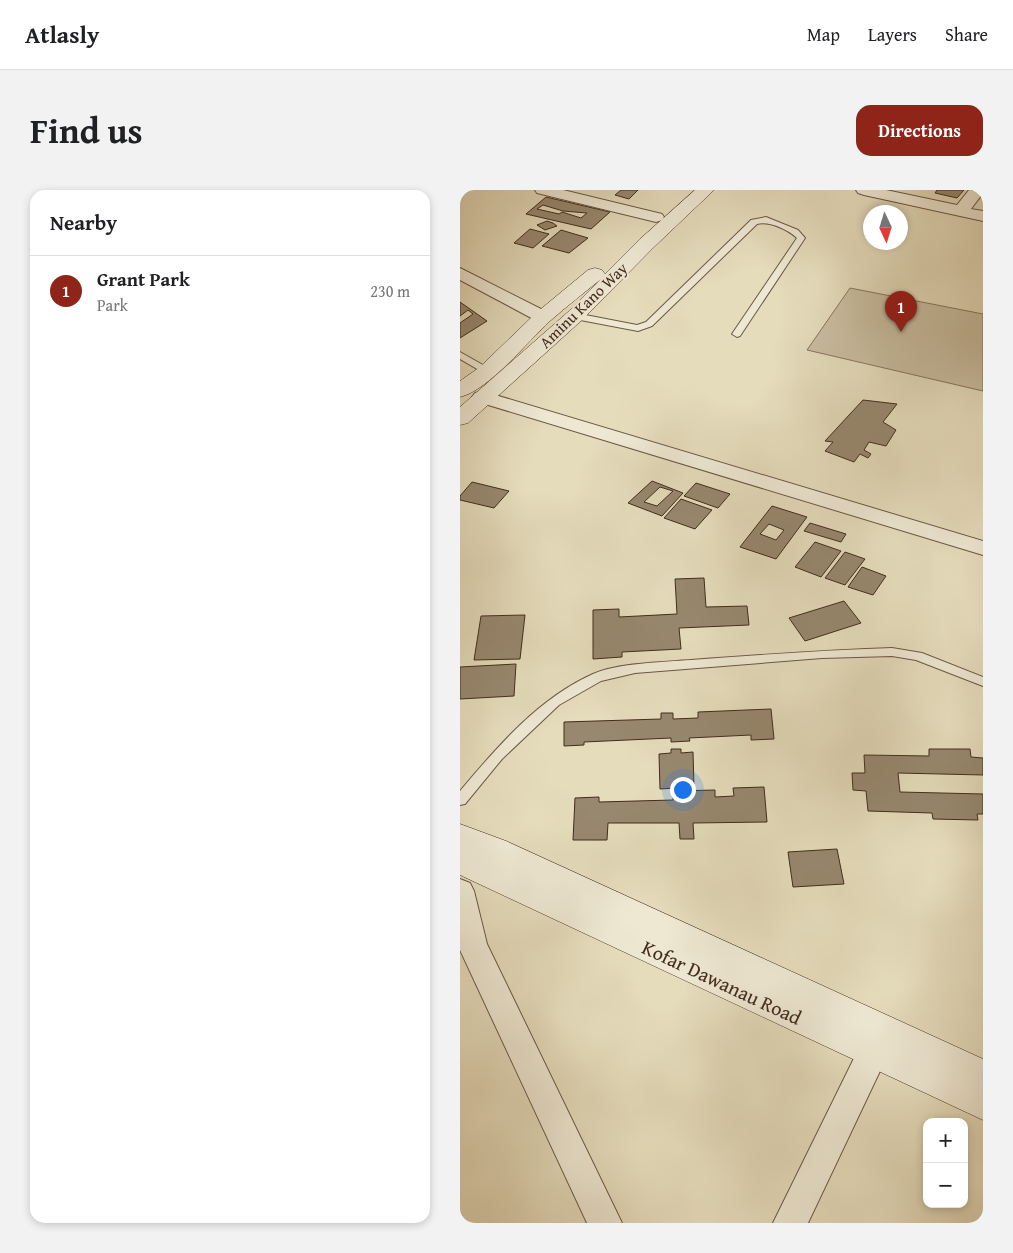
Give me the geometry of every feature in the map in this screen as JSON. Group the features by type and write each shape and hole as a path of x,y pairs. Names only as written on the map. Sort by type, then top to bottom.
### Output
{"main road":[{"name":"Aminu Kano Way","path":"460,391 487,371 543,317 594,274 686,190"},
{"name":"Aminu Kano Way","path":"460,418 575,316 646,244 705,190"},
{"name":"Kofar Dawanau Road","path":"460,836 495,850 983,1076"},
{"name":"Kofar Dawanau Road","path":"460,861 983,1104"}],"street":[{"path":"543,190 656,217"},
{"path":"864,190 983,216"},
{"path":"961,211 977,190"},
{"path":"460,273 543,317"},
{"path":"482,397 983,548"},
{"path":"460,891 472,944 605,1223"},
{"path":"790,1223 873,1052"}],"lane":[{"path":"575,316 638,328 649,324 754,222 766,219 795,232 801,238 737,334"},
{"path":"460,355 487,371"},
{"path":"460,800 497,756 554,702 598,678 644,669 822,654 892,652 918,656 983,682"}],"shaded area":[{"path":"850,288 983,314 983,391 807,350"}],"building":[{"path":"621,190 638,190 629,199 615,195"},
{"path":"937,190 964,190 957,198 935,193"},
{"path":"546,197 610,212 591,229 526,214","holes":["543,205 563,211 587,213 581,218 562,212 559,214 537,209"]},
{"path":"547,221 557,226 545,230 537,225"},
{"path":"530,229 549,234 533,248 514,243"},
{"path":"561,230 588,238 569,253 542,246"},
{"path":"460,302 487,321 460,338 460,323 473,314 468,310 460,316"},
{"path":"863,400 897,404 883,422 896,430 886,446 869,442 864,450 871,454 868,458 860,454 854,462 825,451 833,442 825,441"},
{"path":"652,481 683,493 662,516 628,503","holes":["660,487 673,491 657,506 644,502"]},
{"path":"472,482 509,491 494,508 460,500 460,496"},
{"path":"696,483 730,494 718,508 684,496"},
{"path":"681,499 712,510 695,529 664,518"},
{"path":"772,506 807,517 776,559 740,547","holes":["769,524 784,530 776,540 760,534"]},
{"path":"810,523 846,534 841,542 804,531"},
{"path":"815,542 841,551 821,577 795,567"},
{"path":"845,552 865,559 845,585 825,578"},
{"path":"862,567 886,576 873,595 848,587"},
{"path":"704,578 706,607 747,606 749,625 679,628 681,649 622,652 622,657 593,659 593,610 619,609 619,617 677,614 675,579"},
{"path":"844,601 861,623 805,641 789,618"},
{"path":"525,615 520,659 474,660 481,616"},
{"path":"516,664 514,696 460,699 460,667"},
{"path":"771,709 774,739 751,740 751,735 689,738 690,741 671,742 671,738 584,742 584,745 564,746 564,722 661,719 661,713 673,713 673,719 698,718 698,712"},
{"path":"671,749 681,749 681,753 693,752 694,787 660,789 659,754 671,753"},
{"path":"929,749 970,749 971,757 983,758 983,775 898,773 900,792 983,794 983,814 977,814 978,820 933,819 932,813 868,811 866,791 853,790 852,773 865,773 864,755 929,756"},
{"path":"764,787 767,822 693,823 694,839 680,839 679,823 608,823 607,840 573,840 575,798 599,797 599,802 673,800 673,791 715,790 715,797 734,796 733,788"},
{"path":"837,849 844,884 793,887 788,852"}],"place":[{"name":"Grant Park","path":"901,332"}]}
